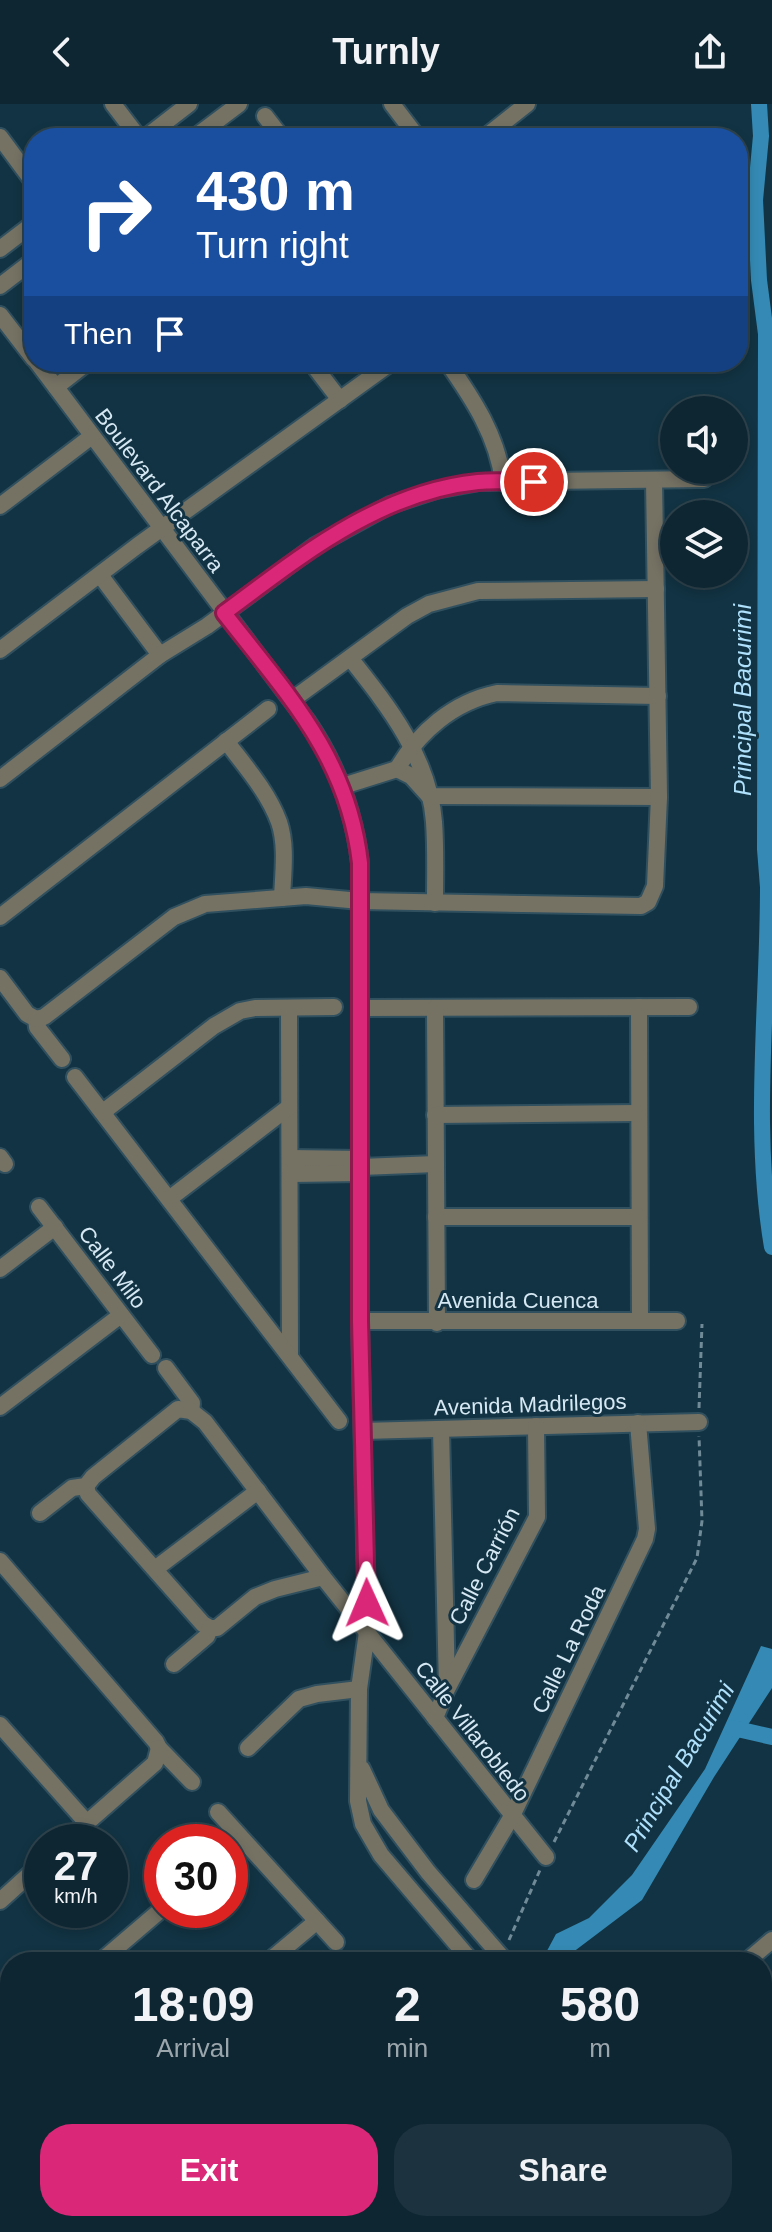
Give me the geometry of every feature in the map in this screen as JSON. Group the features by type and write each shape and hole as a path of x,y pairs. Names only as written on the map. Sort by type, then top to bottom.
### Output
{"street":[{"path":"113,104 131,128"},
{"path":"158,128 189,104"},
{"path":"207,128 239,104"},
{"path":"392,104 410,128"},
{"path":"497,128 527,104"},
{"path":"265,116 274,128"},
{"path":"0,137 24,169"},
{"path":"0,249 24,231"},
{"path":"0,286 24,268"},
{"name":"Boulevard Alcaparra","path":"0,315 24,346"},
{"name":"Boulevard Alcaparra","path":"44,372 321,741 343,786 357,835 361,1008 360,1321 367,1632 359,1689 358,1801 370,1840 464,1952"},
{"path":"56,387 75,372"},
{"path":"319,372 340,400"},
{"path":"0,650 378,372"},
{"path":"453,372 484,420 501,464 503,482"},
{"path":"0,506 92,436"},
{"path":"0,978 27,1014 36,1019 44,1017 186,911 205,904 306,896 435,903 641,906 648,902 655,886 659,797 654,480"},
{"path":"0,779 160,655 224,613 315,546 390,505 436,490 479,482 660,480"},
{"path":"100,575 160,655"},
{"path":"292,700 407,616 453,595 478,591 656,589"},
{"path":"350,658 392,712 411,745 429,796 434,820 435,903"},
{"path":"343,786 397,769 411,745 465,703 497,693 658,696"},
{"path":"0,917 268,709"},
{"path":"226,741 265,795 279,823 284,856 282,898"},
{"path":"397,769 411,776 429,796 659,797"},
{"path":"103,1112 214,1026 240,1011 334,1007"},
{"path":"639,1007 640,1321"},
{"path":"361,1008 689,1007"},
{"path":"289,1008 290,1356"},
{"path":"435,1008 437,1323"},
{"path":"36,1019 37,1027 62,1059"},
{"path":"75,1077 339,1421"},
{"path":"169,1199 289,1107"},
{"path":"435,1115 638,1113"},
{"path":"290,1166 436,1164"},
{"name":"Calle Milo","path":"39,1207 152,1355"},
{"path":"436,1217 639,1217"},
{"path":"0,1269 55,1227"},
{"path":"0,1407 121,1315"},
{"name":"Avenida Cuenca","path":"360,1321 677,1321"},
{"name":"Calle Villarobledo","path":"166,1368 192,1403 191,1411 205,1422 323,1577 546,1857"},
{"path":"40,1513 72,1488 86,1486 93,1477 178,1409 191,1411"},
{"name":"Avenida Madrilegos","path":"363,1431 699,1422"},
{"name":"Calle La Roda","path":"474,1880 512,1816 645,1539 647,1529 638,1423"},
{"name":"Calle Carrión","path":"435,1718 447,1689 537,1517 536,1426"},
{"path":"441,1429 447,1689"},
{"path":"86,1486 88,1494 203,1624 210,1628 217,1628 255,1597 323,1577"},
{"path":"155,1569 258,1491"},
{"path":"0,1561 152,1736 159,1748 192,1782"},
{"path":"174,1664 207,1636 210,1628"},
{"path":"248,1748 299,1699 359,1689"},
{"path":"0,1725 87,1823 155,1763 159,1748"},
{"name":"Boulevard Alcaparra","path":"360,1764 381,1810 428,1872 496,1952"},
{"path":"218,1812 225,1824"},
{"path":"248,1856 336,1942"},
{"path":"2,1897 24,1878"},
{"path":"280,1952 317,1921"},
{"path":"112,1952 144,1924"}],"path":[{"path":"506,1952 546,1857 697,1558 702,1521 699,1422 702,1324"}],"water":[{"path":"761,1646 772,1649 772,1688 714,1777 642,1900 573,1952 546,1952 556,1934 589,1918 632,1875 705,1769"}],"waterway":[{"name":"Principal Bacurimi","path":"759,104 761,136 755,200 759,280 766,334 765,849 768,887 762,1112 766,1202 772,1247"},
{"path":"733,1728 772,1737"}],"route":[{"path":"367,1603 360,1321 361,1008 357,835 343,786 321,741 224,613 315,546 390,505 436,490 479,482 534,482"}]}
